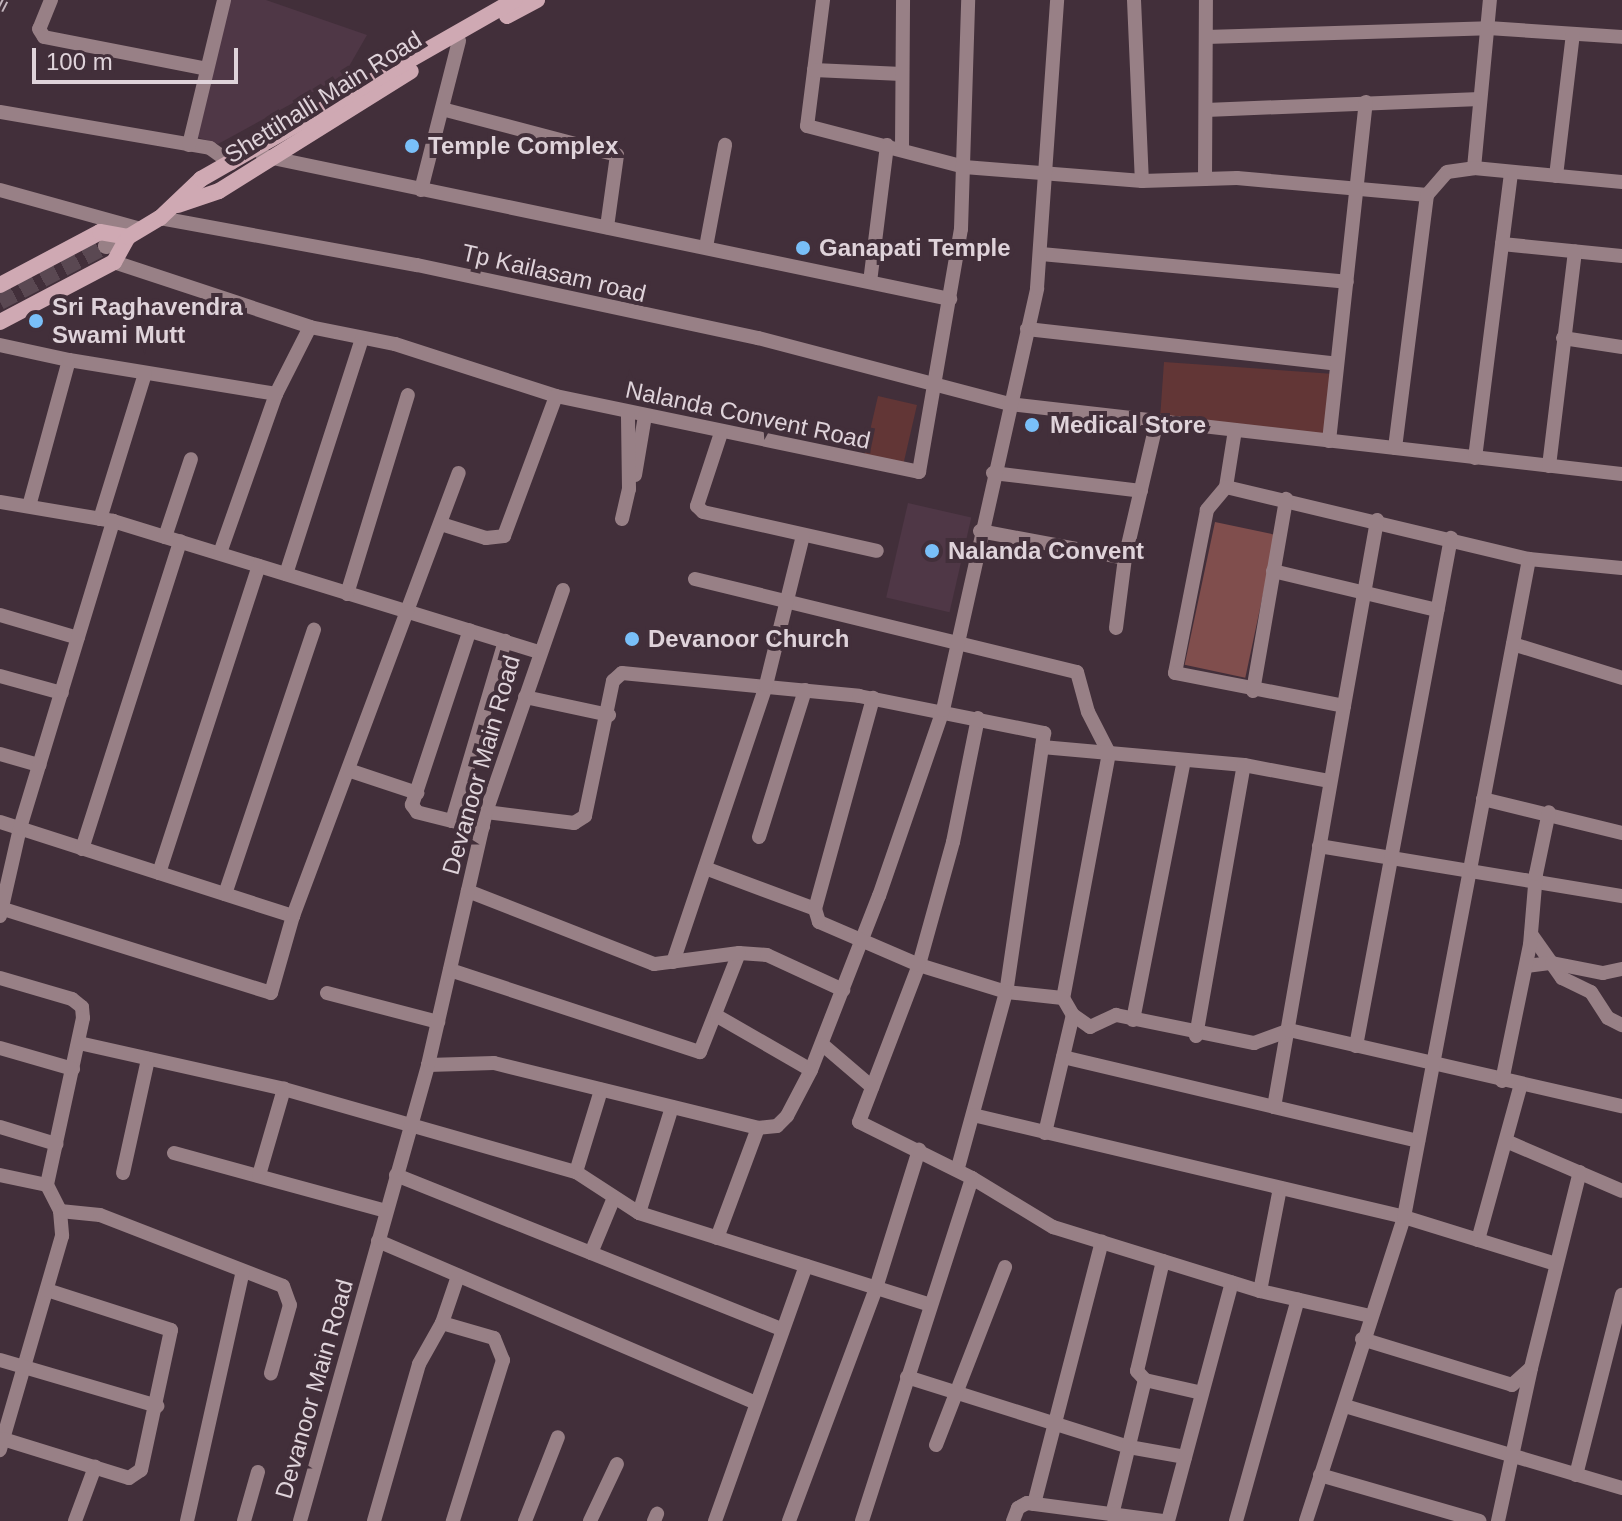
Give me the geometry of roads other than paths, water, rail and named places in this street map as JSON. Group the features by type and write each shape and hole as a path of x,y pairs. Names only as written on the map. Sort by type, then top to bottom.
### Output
{"main road":[{"name":"Shettihalli Main Road","path":"175,206 219,191 261,154 515,0"},
{"name":"Shettihalli Main Road","path":"134,233 175,206 201,179 231,163 261,154 537,0"},
{"path":"0,285 100,232 134,233"},
{"path":"0,322 114,262 134,233"}],"street":[{"path":"51,0 39,29 44,37 207,69"},
{"path":"189,145 224,0"},
{"path":"823,0 807,126 964,167 1047,171 1142,181 1205,179 1427,195"},
{"path":"902,149 903,0"},
{"name":"Nalanda Convent Road","path":"114,262 310,327 510,377 556,396 721,433 919,472 950,299 964,167 968,0"},
{"path":"428,1065 494,1063 758,1128 777,1126 787,1116 823,1045 861,943 943,710 959,647 980,531 1027,329 1041,254 1057,0"},
{"path":"1134,0 1142,181"},
{"path":"1205,179 1206,0"},
{"path":"1474,168 1490,0"},
{"path":"1206,37 1488,28 1622,37"},
{"path":"1556,176 1573,34"},
{"path":"421,190 459,41"},
{"path":"814,70 902,74"},
{"path":"1206,110 1480,99"},
{"path":"1329,441 1366,102"},
{"path":"442,109 617,155 607,227"},
{"path":"0,112 210,148 231,163"},
{"path":"706,247 725,145"},
{"path":"870,282 887,145"},
{"path":"261,154 950,299"},
{"path":"1395,448 1427,195 1447,172 1474,168 1622,182"},
{"path":"1475,458 1511,172"},
{"path":"0,190 134,233"},
{"name":"Tp Kailasam road","path":"160,218 417,265 758,338 1009,404 1622,474"},
{"path":"106,246 134,233"},
{"path":"1502,244 1622,256"},
{"path":"1549,466 1575,252"},
{"path":"1041,254 1347,282"},
{"path":"220,553 276,394 310,327"},
{"path":"1027,329 1337,364"},
{"path":"1563,338 1622,347"},
{"path":"286,574 362,339"},
{"path":"0,345 145,374 276,394"},
{"path":"29,506 69,360"},
{"path":"145,374 78,638 20,828 1,911 271,993 293,916 351,771 459,473"},
{"path":"347,594 408,395"},
{"path":"441,524 486,538 504,536 556,396"},
{"path":"622,519 629,489 628,413"},
{"path":"634,485 645,416"},
{"path":"1116,628 1125,558 1157,421"},
{"path":"1235,430 1226,487 1207,510 1175,673 1253,691 1344,706"},
{"path":"721,433 697,506 803,535 877,551"},
{"path":"82,849 172,539 191,459"},
{"path":"993,473 1141,491"},
{"path":"1226,487 1377,520 1529,559 1622,568"},
{"path":"1253,691 1286,499"},
{"name":"Devanoor Main Road","path":"0,502 106,520 538,652 484,819 428,1065 300,1521"},
{"path":"1274,1107 1377,520"},
{"path":"980,531 1125,558"},
{"path":"673,962 766,685 803,535"},
{"path":"1356,1046 1451,538"},
{"path":"1306,1521 1345,1406 1362,1339 1404,1217 1529,559"},
{"path":"159,873 259,566"},
{"path":"1273,571 1437,610"},
{"path":"695,579 959,647 1077,672 1088,712 1109,753 1063,998 1073,1015 1090,1027 1116,1015 1196,1036 1254,1043 1289,1030 1622,1106"},
{"path":"538,652 563,590"},
{"path":"0,615 78,638"},
{"path":"225,894 314,630"},
{"path":"470,630 412,809 452,821 484,819 574,823 585,816 609,715 613,681 622,673 873,698 1044,733 1006,992 958,1167"},
{"path":"452,821 505,641"},
{"path":"1513,644 1622,678"},
{"path":"0,676 62,693"},
{"path":"759,837 805,690"},
{"path":"525,697 609,715"},
{"path":"873,698 815,909 819,922 861,943 919,965 1006,992 1063,998"},
{"path":"978,718 953,842 919,965 859,1122 958,1167 1041,1221 1260,1291 1370,1316"},
{"path":"1042,747 1244,765 1329,781"},
{"path":"0,754 39,765"},
{"path":"1133,1020 1184,760"},
{"path":"1196,1036 1244,765"},
{"path":"351,771 417,793"},
{"path":"1483,799 1621,829"},
{"path":"1502,1081 1526,966 1536,881 1549,812"},
{"path":"0,822 293,916"},
{"path":"1319,846 1622,896"},
{"path":"705,868 815,909"},
{"path":"468,891 654,964 739,953 767,955 843,990"},
{"path":"1531,934 1562,978 1591,992 1608,1018 1622,1025"},
{"path":"450,970 700,1052 717,1016 739,953"},
{"path":"1526,966 1552,963 1603,973 1622,969"},
{"path":"1591,992 1603,973"},
{"path":"0,978 72,999 82,1007 79,1043 47,1185 60,1211 62,1236 2,1444 136,1478 157,1406 171,1330 47,1290"},
{"path":"327,993 438,1022"},
{"path":"1045,1133 1073,1015"},
{"path":"717,1016 811,1070"},
{"path":"79,1043 284,1089 576,1172 613,1200 639,1213 930,1305"},
{"path":"823,1045 872,1087"},
{"path":"0,1048 73,1069"},
{"path":"1063,1057 1418,1141"},
{"path":"123,1173 148,1059"},
{"path":"1478,1240 1521,1084"},
{"path":"259,1175 284,1089"},
{"path":"576,1172 601,1090"},
{"path":"639,1213 672,1107"},
{"path":"973,1115 1404,1217 1556,1264"},
{"path":"0,1127 56,1144"},
{"path":"717,1238 758,1128"},
{"path":"1506,1141 1622,1191"},
{"path":"789,1521 876,1288 919,1150"},
{"path":"174,1153 386,1211"},
{"path":"1498,1521 1531,1368 1580,1172"},
{"path":"0,1175 47,1185"},
{"path":"396,1175 782,1329"},
{"path":"862,1521 972,1178"},
{"path":"1260,1291 1280,1188"},
{"path":"591,1253 613,1200"},
{"path":"60,1211 100,1215 283,1286 290,1294 271,1373"},
{"path":"378,1241 756,1403"},
{"path":"1034,1504 1102,1242"},
{"path":"1163,1261 1137,1371 1145,1380 1202,1393"},
{"path":"715,1521 806,1266"},
{"path":"936,1445 1005,1267"},
{"path":"187,1521 243,1271"},
{"path":"374,1521 419,1364 442,1323 458,1276"},
{"path":"1013,1521 1022,1504 1034,1504 1166,1521 1232,1282"},
{"path":"1576,1475 1622,1295"},
{"path":"1236,1521 1298,1299"},
{"path":"442,1323 494,1338 503,1360 453,1521"},
{"path":"1362,1339 1512,1385 1531,1368"},
{"path":"0,1360 157,1406"},
{"path":"907,1377 1129,1447 1185,1457"},
{"path":"1112,1515 1145,1380"},
{"path":"1345,1406 1622,1488"},
{"path":"525,1521 558,1437"},
{"path":"590,1521 617,1464"},
{"path":"75,1521 95,1467"},
{"path":"244,1521 258,1472"},
{"path":"1320,1475 1479,1521"}],"tunnel":[{"path":"0,302 106,246"}],"railway":[{"path":"0,10 5,0"}],"place":[{"name":"Temple Complex","path":"412,146"},
{"name":"Ganapati Temple","path":"803,248"},
{"name":"Sri Raghavendra Swami Mutt","path":"36,321"},
{"name":"Medical Store","path":"1032,425"},
{"name":"Nalanda Convent","path":"932,551"},
{"name":"Devanoor Church","path":"632,639"}]}
